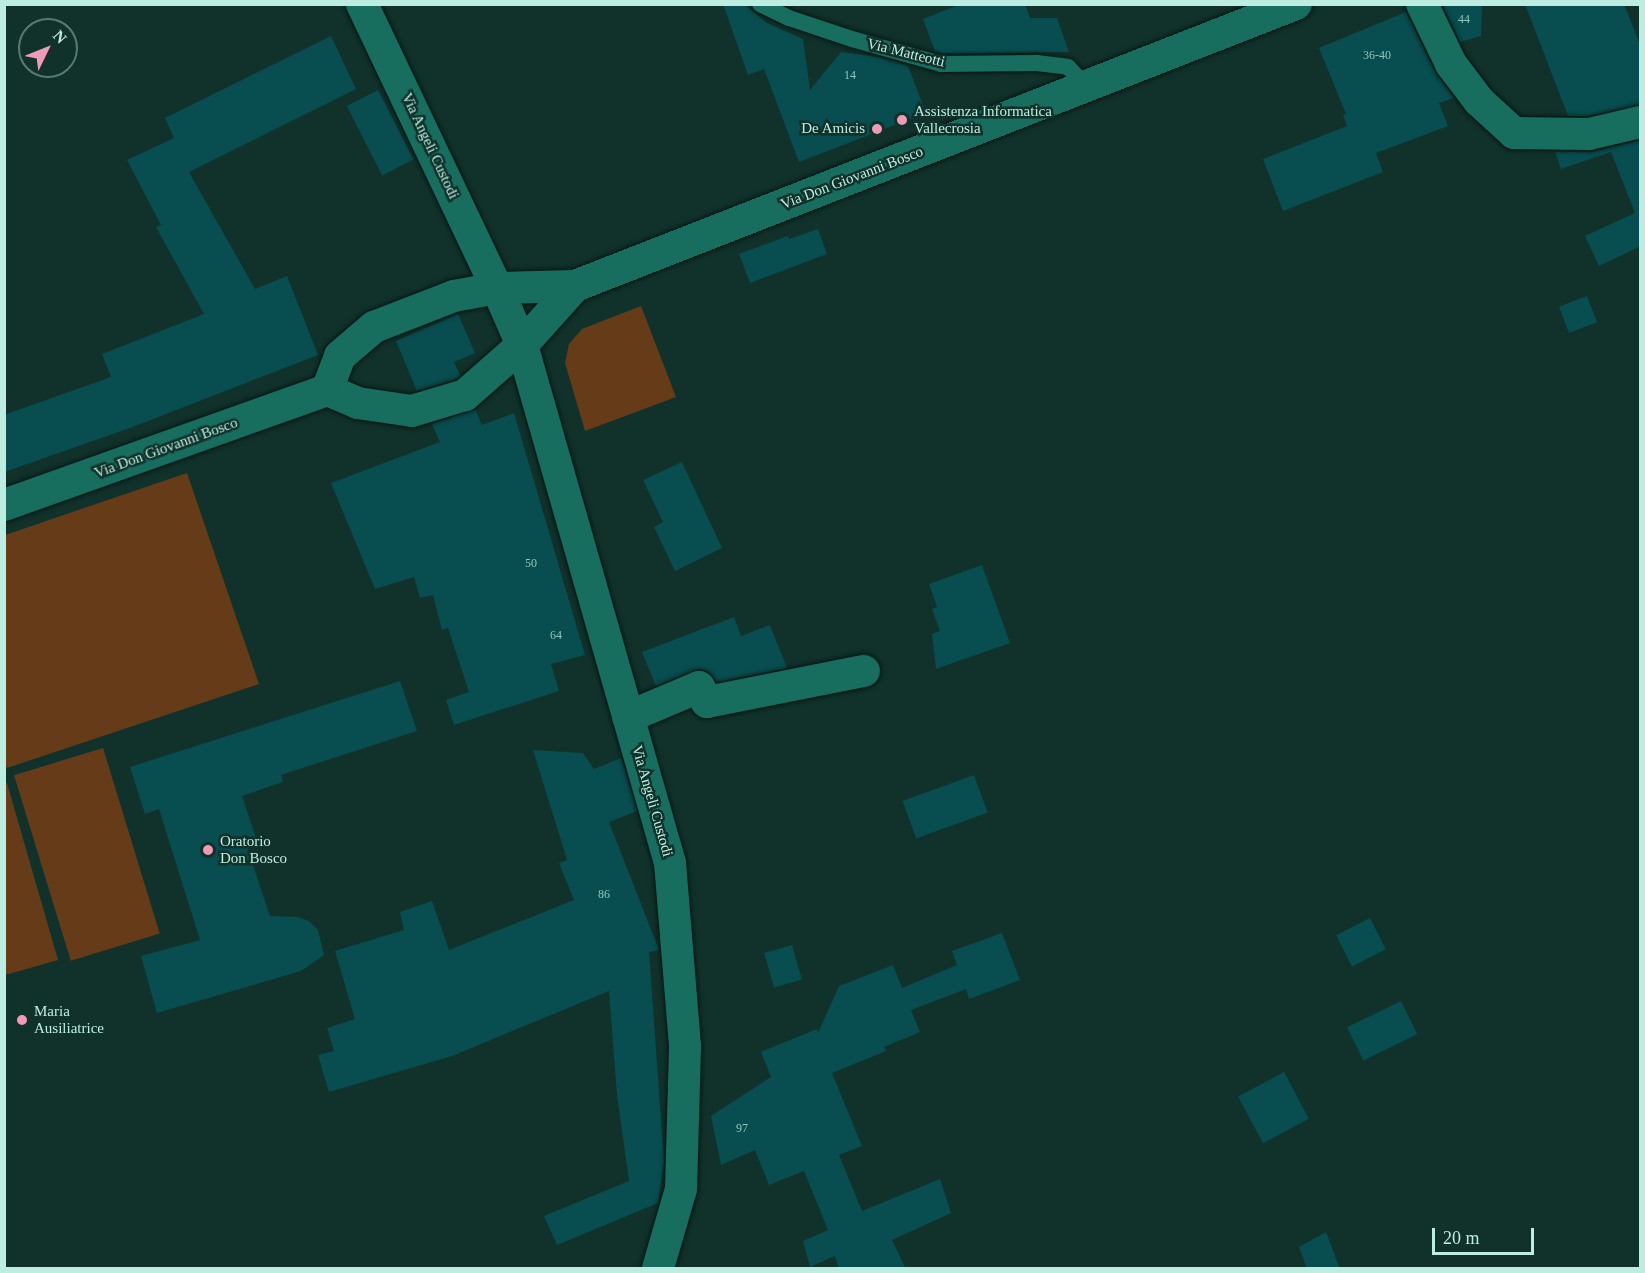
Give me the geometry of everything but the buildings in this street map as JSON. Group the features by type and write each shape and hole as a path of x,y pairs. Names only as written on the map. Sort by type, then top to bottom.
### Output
{"street":[{"name":"Via Angeli Custodi","path":"362,4 497,288"},
{"name":"Via Don Giovanni Bosco","path":"327,390 340,356 374,327 454,296 497,288 575,286 1296,4"},
{"path":"1422,4 1451,64 1479,101 1514,134 1589,134 1641,122"},
{"name":"Via Don Giovanni Bosco","path":"4,505 327,390 358,404 412,411 465,395 522,345 575,286"},
{"path":"497,288 522,345"},
{"name":"Via Angeli Custodi","path":"522,345 670,863 685,1047 681,1189 658,1269"},
{"path":"628,717 699,687 707,702 864,671"}],"lane":[{"name":"Via Matteotti","path":"760,4 789,18 852,39 941,64 1037,63 1068,67 1086,86"}],"shaded area":[{"path":"641,306 676,397 585,431 565,363 569,344 582,329"},
{"path":"187,473 259,684 7,768 4,760 5,535"},
{"path":"103,748 160,934 71,961 14,775"},
{"path":"7,783 58,960 5,975 4,784"}],"place":[{"name":"Assistenza Informatica Vallecrosia","path":"902,120"},
{"name":"De Amicis","path":"877,129"},
{"name":"Oratorio Don Bosco","path":"208,850"},
{"name":"Maria Ausiliatrice","path":"22,1020"}]}
